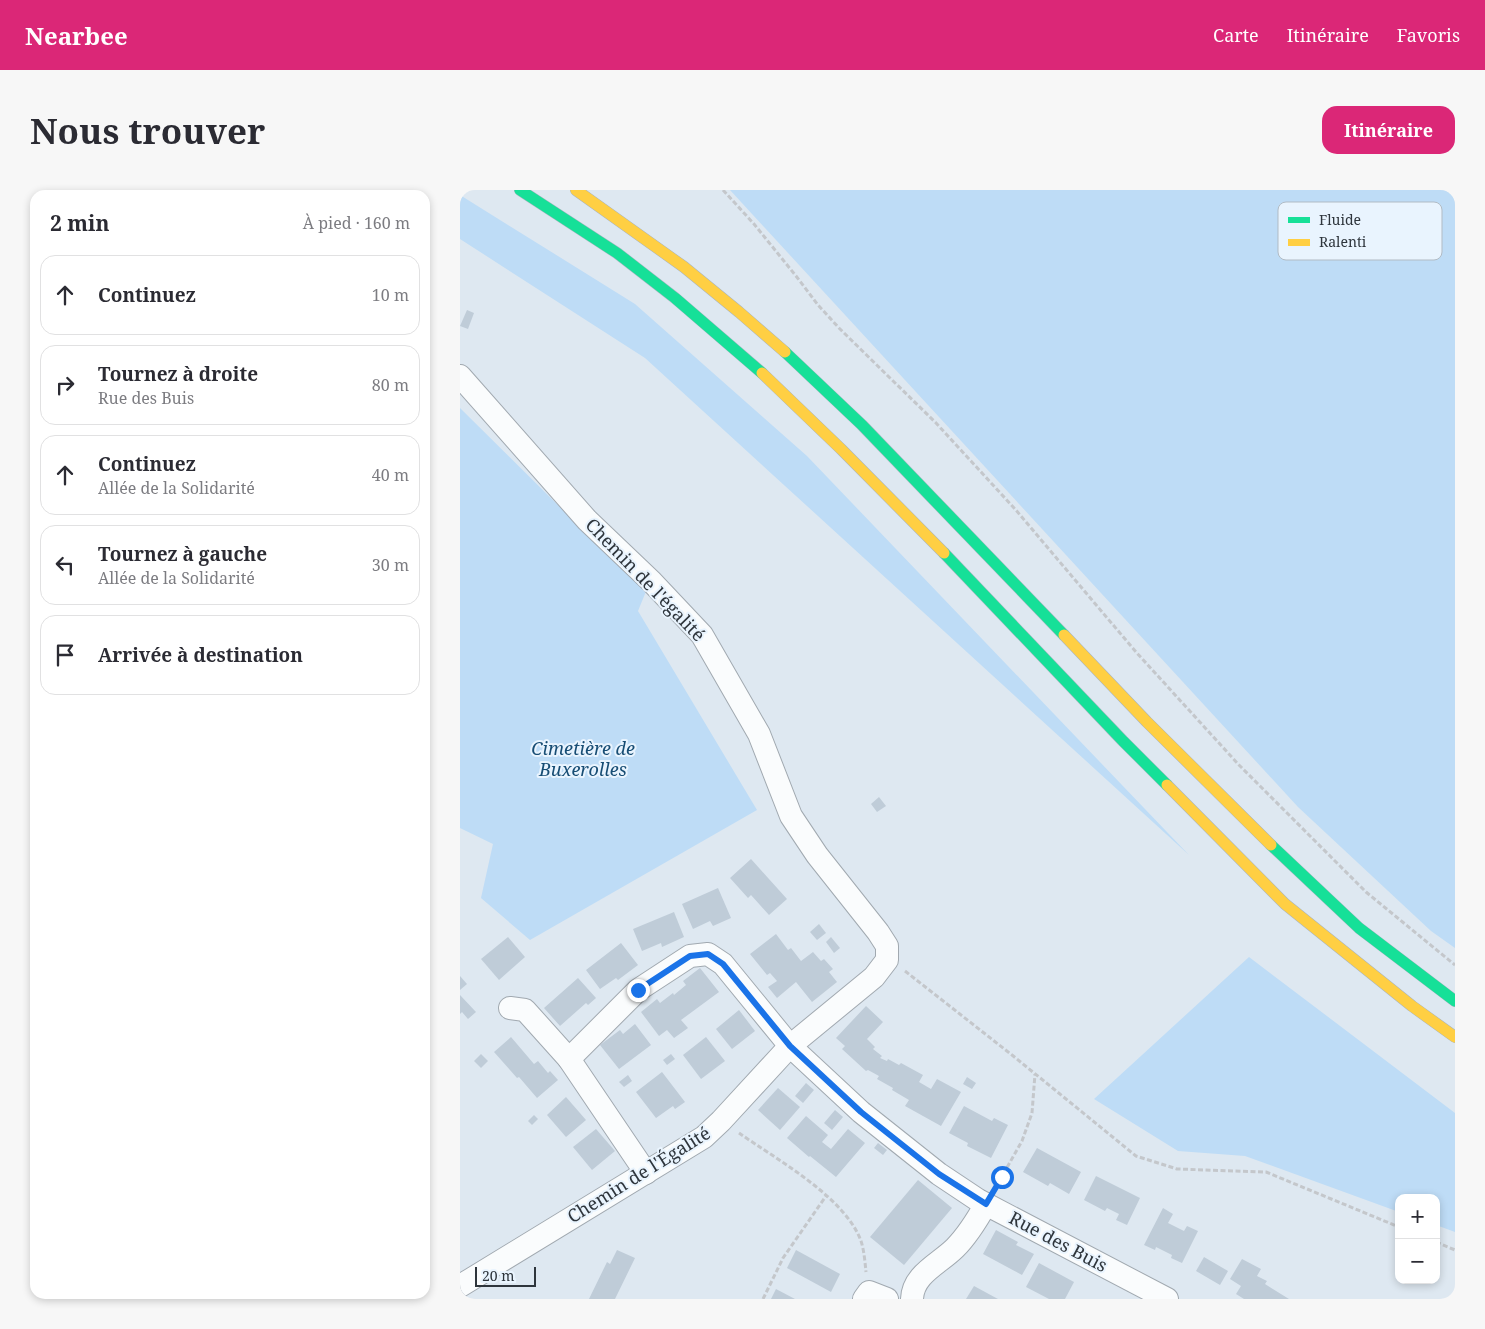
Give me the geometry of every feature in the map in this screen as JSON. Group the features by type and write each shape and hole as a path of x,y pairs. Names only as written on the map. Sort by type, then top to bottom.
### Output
{"highway":[{"path":"520,190 617,253 675,298 774,384 916,523 1123,741 1285,904 1455,1038"},
{"path":"576,190 684,268 739,312 795,361 862,425 1147,722 1267,841 1360,928 1455,1001"},
{"path":"1285,904 1315,944"}],"street":[{"name":"Chemin de l'égalité","path":"460,376 587,520 652,582 702,635 759,734 791,816 817,855 878,932 887,946 887,960"},
{"name":"Rue des Buis","path":"569,1059 638,990 690,956 708,954 723,964 790,1046 861,1112 939,1174 986,1204 1168,1299"},
{"name":"Chemin de l'Égalité","path":"460,1286 704,1137 790,1046 874,977 887,960"},
{"path":"510,1008 525,1010 569,1059 646,1173"},
{"path":"912,1299 912,1289 921,1276 954,1249 974,1227 986,1204"}],"path":[{"path":"722,190 754,224 818,305 898,388 936,423 1015,509 1136,652 1239,765 1366,892 1455,964"},
{"path":"887,960 896,964 1035,1073 1136,1156 1177,1169 1266,1172 1395,1225"},
{"path":"986,1204 1022,1141 1032,1113 1035,1073"},
{"path":"721,1121 818,1188 844,1212 856,1229 862,1243 873,1297"},
{"path":"763,1299 783,1258 826,1196"},
{"path":"1440,1244 1455,1250"}],"green space":[{"path":"730,190 1455,190 1455,948 1431,931 1298,807"},
{"path":"460,195 635,304 807,456 1189,855 645,358 460,239"},
{"name":"Cimetière de Buxerolles","path":"460,408 573,520 647,589 638,611 757,810 530,940 481,898 493,844 460,828"},
{"path":"1249,957 1455,1113 1455,1232 1440,1226 1440,1194 1395,1194 1395,1211 1245,1156 1178,1151 1094,1099"}],"building":[{"path":"467,310 474,313 468,329 460,326"},
{"path":"879,797 886,806 877,812 871,804"},
{"path":"751,859 787,899 769,915 751,895 748,898 730,878"},
{"path":"718,888 731,918 713,926 710,921 693,929 682,904"},
{"path":"674,912 684,937 662,947 661,943 642,951 633,929"},
{"path":"819,924 826,933 817,940 810,932"},
{"path":"776,934 788,950 791,948 801,961 813,952 821,961 824,959 833,969 829,972 837,982 812,1002 796,982 777,998 768,987 777,981 770,973 767,975 750,954"},
{"path":"508,937 525,957 499,980 481,959"},
{"path":"831,937 840,948 834,953 826,942"},
{"path":"621,943 638,965 618,980 616,978 600,989 586,970"},
{"path":"700,968 719,992 681,1020 688,1028 674,1038 667,1030 659,1036 641,1012 657,999 660,1003 673,993 674,995 686,985 683,981"},
{"path":"460,976 467,984 460,990"},
{"path":"578,978 596,998 588,1005 586,1003 560,1026 544,1008"},
{"path":"460,995 476,1012 468,1019 462,1012 460,1014"},
{"path":"866,1006 883,1022 867,1039 875,1047 873,1049 882,1056 880,1058 887,1061 888,1059 899,1065 901,1063 923,1075 919,1082 931,1089 937,1079 961,1092 941,1126 905,1106 909,1100 877,1079 879,1076 868,1070 866,1071 842,1049 845,1046 836,1038"},
{"path":"739,1010 755,1031 732,1049 716,1029"},
{"path":"635,1024 651,1045 619,1069 600,1045 620,1030 623,1034"},
{"path":"511,1037 534,1064 538,1061 548,1073 550,1071 558,1080 537,1098 494,1052"},
{"path":"706,1037 725,1061 701,1079 683,1055"},
{"path":"481,1054 488,1061 481,1068 474,1061"},
{"path":"671,1054 675,1059 667,1065 663,1060"},
{"path":"662,1072 685,1102 675,1109 673,1106 656,1118 636,1092"},
{"path":"628,1075 632,1081 624,1087 619,1082"},
{"path":"967,1077 976,1083 972,1089 963,1084"},
{"path":"806,1083 814,1090 803,1103 795,1096"},
{"path":"778,1088 800,1107 780,1130 758,1110"},
{"path":"566,1097 586,1120 566,1137 547,1115"},
{"path":"964,1106 992,1121 994,1118 1008,1125 991,1158 967,1146 968,1143 949,1133"},
{"path":"835,1110 843,1117 832,1130 824,1123"},
{"path":"534,1115 538,1119 532,1125 528,1121"},
{"path":"806,1116 828,1135 822,1142 831,1149 848,1129 865,1143 836,1177 787,1138"},
{"path":"596,1129 615,1151 592,1170 573,1147"},
{"path":"878,1143 887,1150 883,1155 874,1148"},
{"path":"1037,1148 1081,1172 1069,1194 1050,1183 1048,1186 1023,1172"},
{"path":"1096,1176 1140,1198 1127,1225 1116,1220 1119,1214 1107,1208 1105,1211 1084,1200"},
{"path":"918,1180 952,1208 904,1265 870,1237"},
{"path":"1163,1208 1173,1214 1168,1223 1184,1231 1187,1226 1198,1231 1182,1263 1171,1258 1172,1255 1156,1247 1155,1250 1144,1245"},
{"path":"996,1230 1018,1242 1016,1245 1034,1254 1022,1275 983,1254"},
{"path":"617,1250 635,1258 615,1299 589,1299 607,1262 610,1264"},
{"path":"796,1250 840,1274 831,1292 787,1268"},
{"path":"1204,1257 1228,1271 1220,1285 1196,1271"},
{"path":"1242,1259 1261,1269 1257,1276 1267,1281 1265,1284 1289,1299 1244,1299 1236,1294 1241,1286 1230,1279"},
{"path":"1039,1263 1074,1282 1065,1299 1049,1299 1026,1287"},
{"path":"974,1286 998,1299 966,1299"},
{"path":"776,1289 795,1299 771,1299"}],"traffic: fast":[{"path":"520,190 617,253 675,298 762,373"},
{"path":"785,352 862,425 1064,635"},
{"path":"944,553 1167,785"},
{"path":"1271,845 1359,928 1455,1001"}],"traffic: slow":[{"path":"576,190 684,267 785,352"},
{"path":"762,373 841,449 944,553"},
{"path":"1064,635 1147,722 1271,845"},
{"path":"1167,785 1285,904 1412,1006 1455,1037"}],"route":[{"path":"638,990 690,956 708,954 723,964 790,1046 861,1112 939,1174 986,1204 1002,1177"}]}
